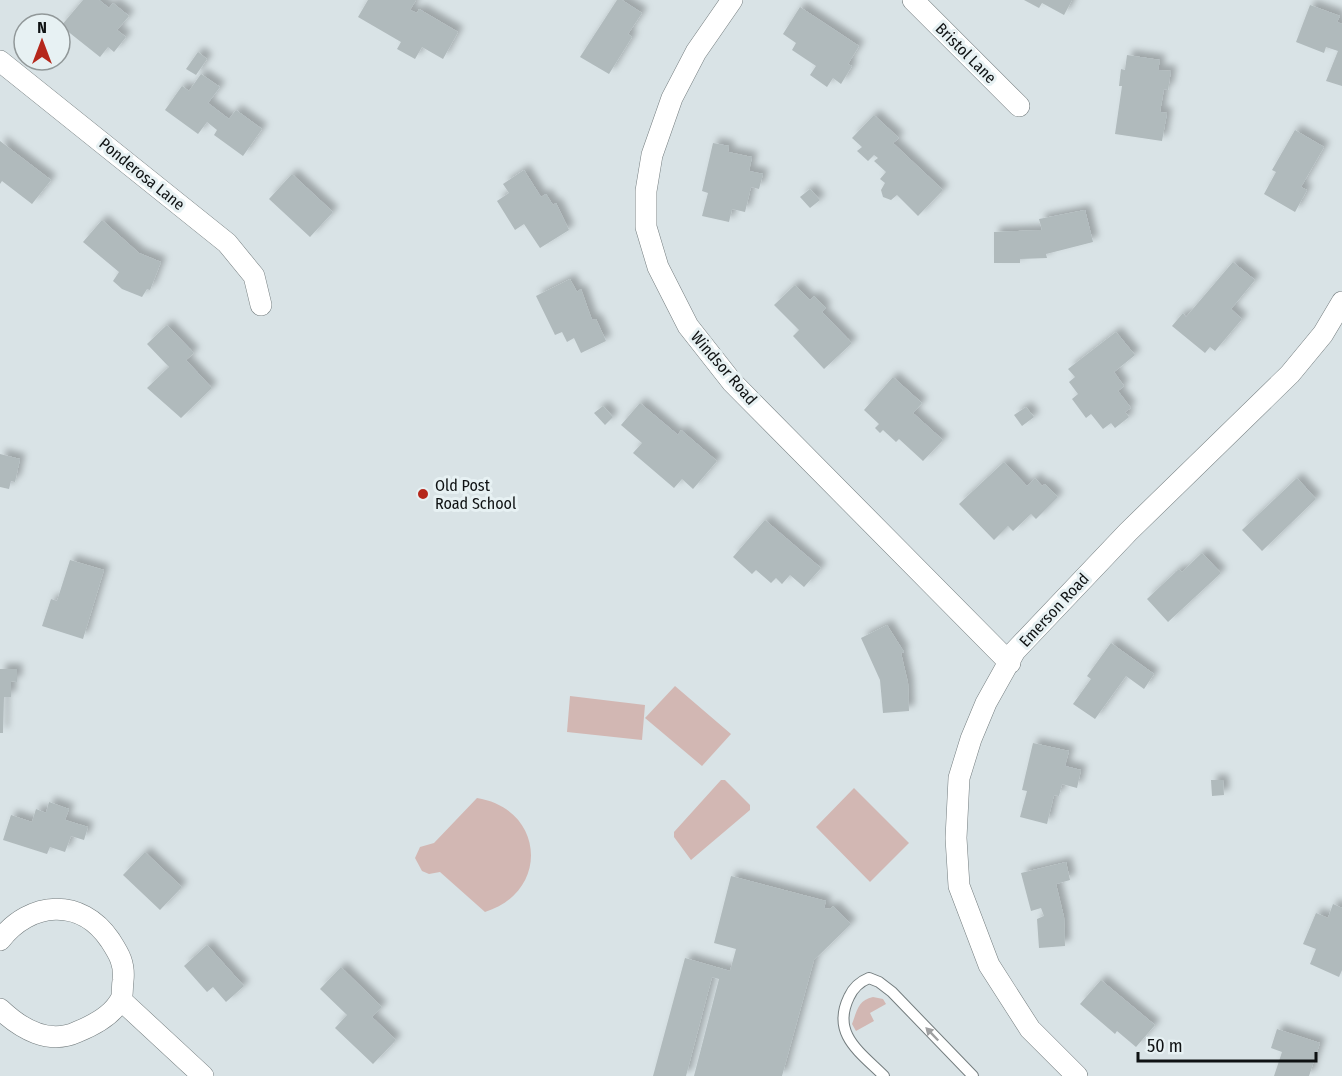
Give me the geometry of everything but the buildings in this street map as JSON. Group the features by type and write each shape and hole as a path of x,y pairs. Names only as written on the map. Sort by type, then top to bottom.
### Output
{"street":[{"name":"Windsor Road","path":"732,0 696,52 672,98 652,155 646,191 646,227 658,267 688,326 732,382 1010,663"},
{"name":"Bristol Lane","path":"913,0 1019,106"},
{"name":"Ponderosa Lane","path":"0,61 227,243 254,276 261,305"},
{"name":"Emerson Road","path":"1077,1076 1030,1029 989,965 959,886 956,838 959,778 971,739 986,703 1016,651 1128,532 1290,374 1323,334 1342,302"},
{"path":"0,940 8,929 39,910 74,909 100,925 122,957 121,1000 97,1023 67,1036 44,1036 12,1020 0,1009"},
{"path":"121,1000 203,1076"}],"lane":[{"path":"884,1076 852,1043 842,1025 844,1008 851,992 869,978 892,992 973,1076"}],"shaded area":[{"path":"675,686 731,734 702,766 645,718"},
{"path":"570,696 645,705 642,740 567,732"},
{"path":"721,780 725,780 750,805 750,810 691,860 674,837 674,832"},
{"path":"854,788 909,843 870,882 816,827"},
{"path":"477,798 500,805 516,818 527,834 531,852 529,870 521,887 506,902 485,912 440,872 429,874 422,871 415,858 420,847 434,843"},
{"path":"868,998 883,999 886,1004 870,1013 874,1021 856,1031 852,1024 859,1007"}],"place":[{"name":"Old Post Road School","path":"423,494"}]}
